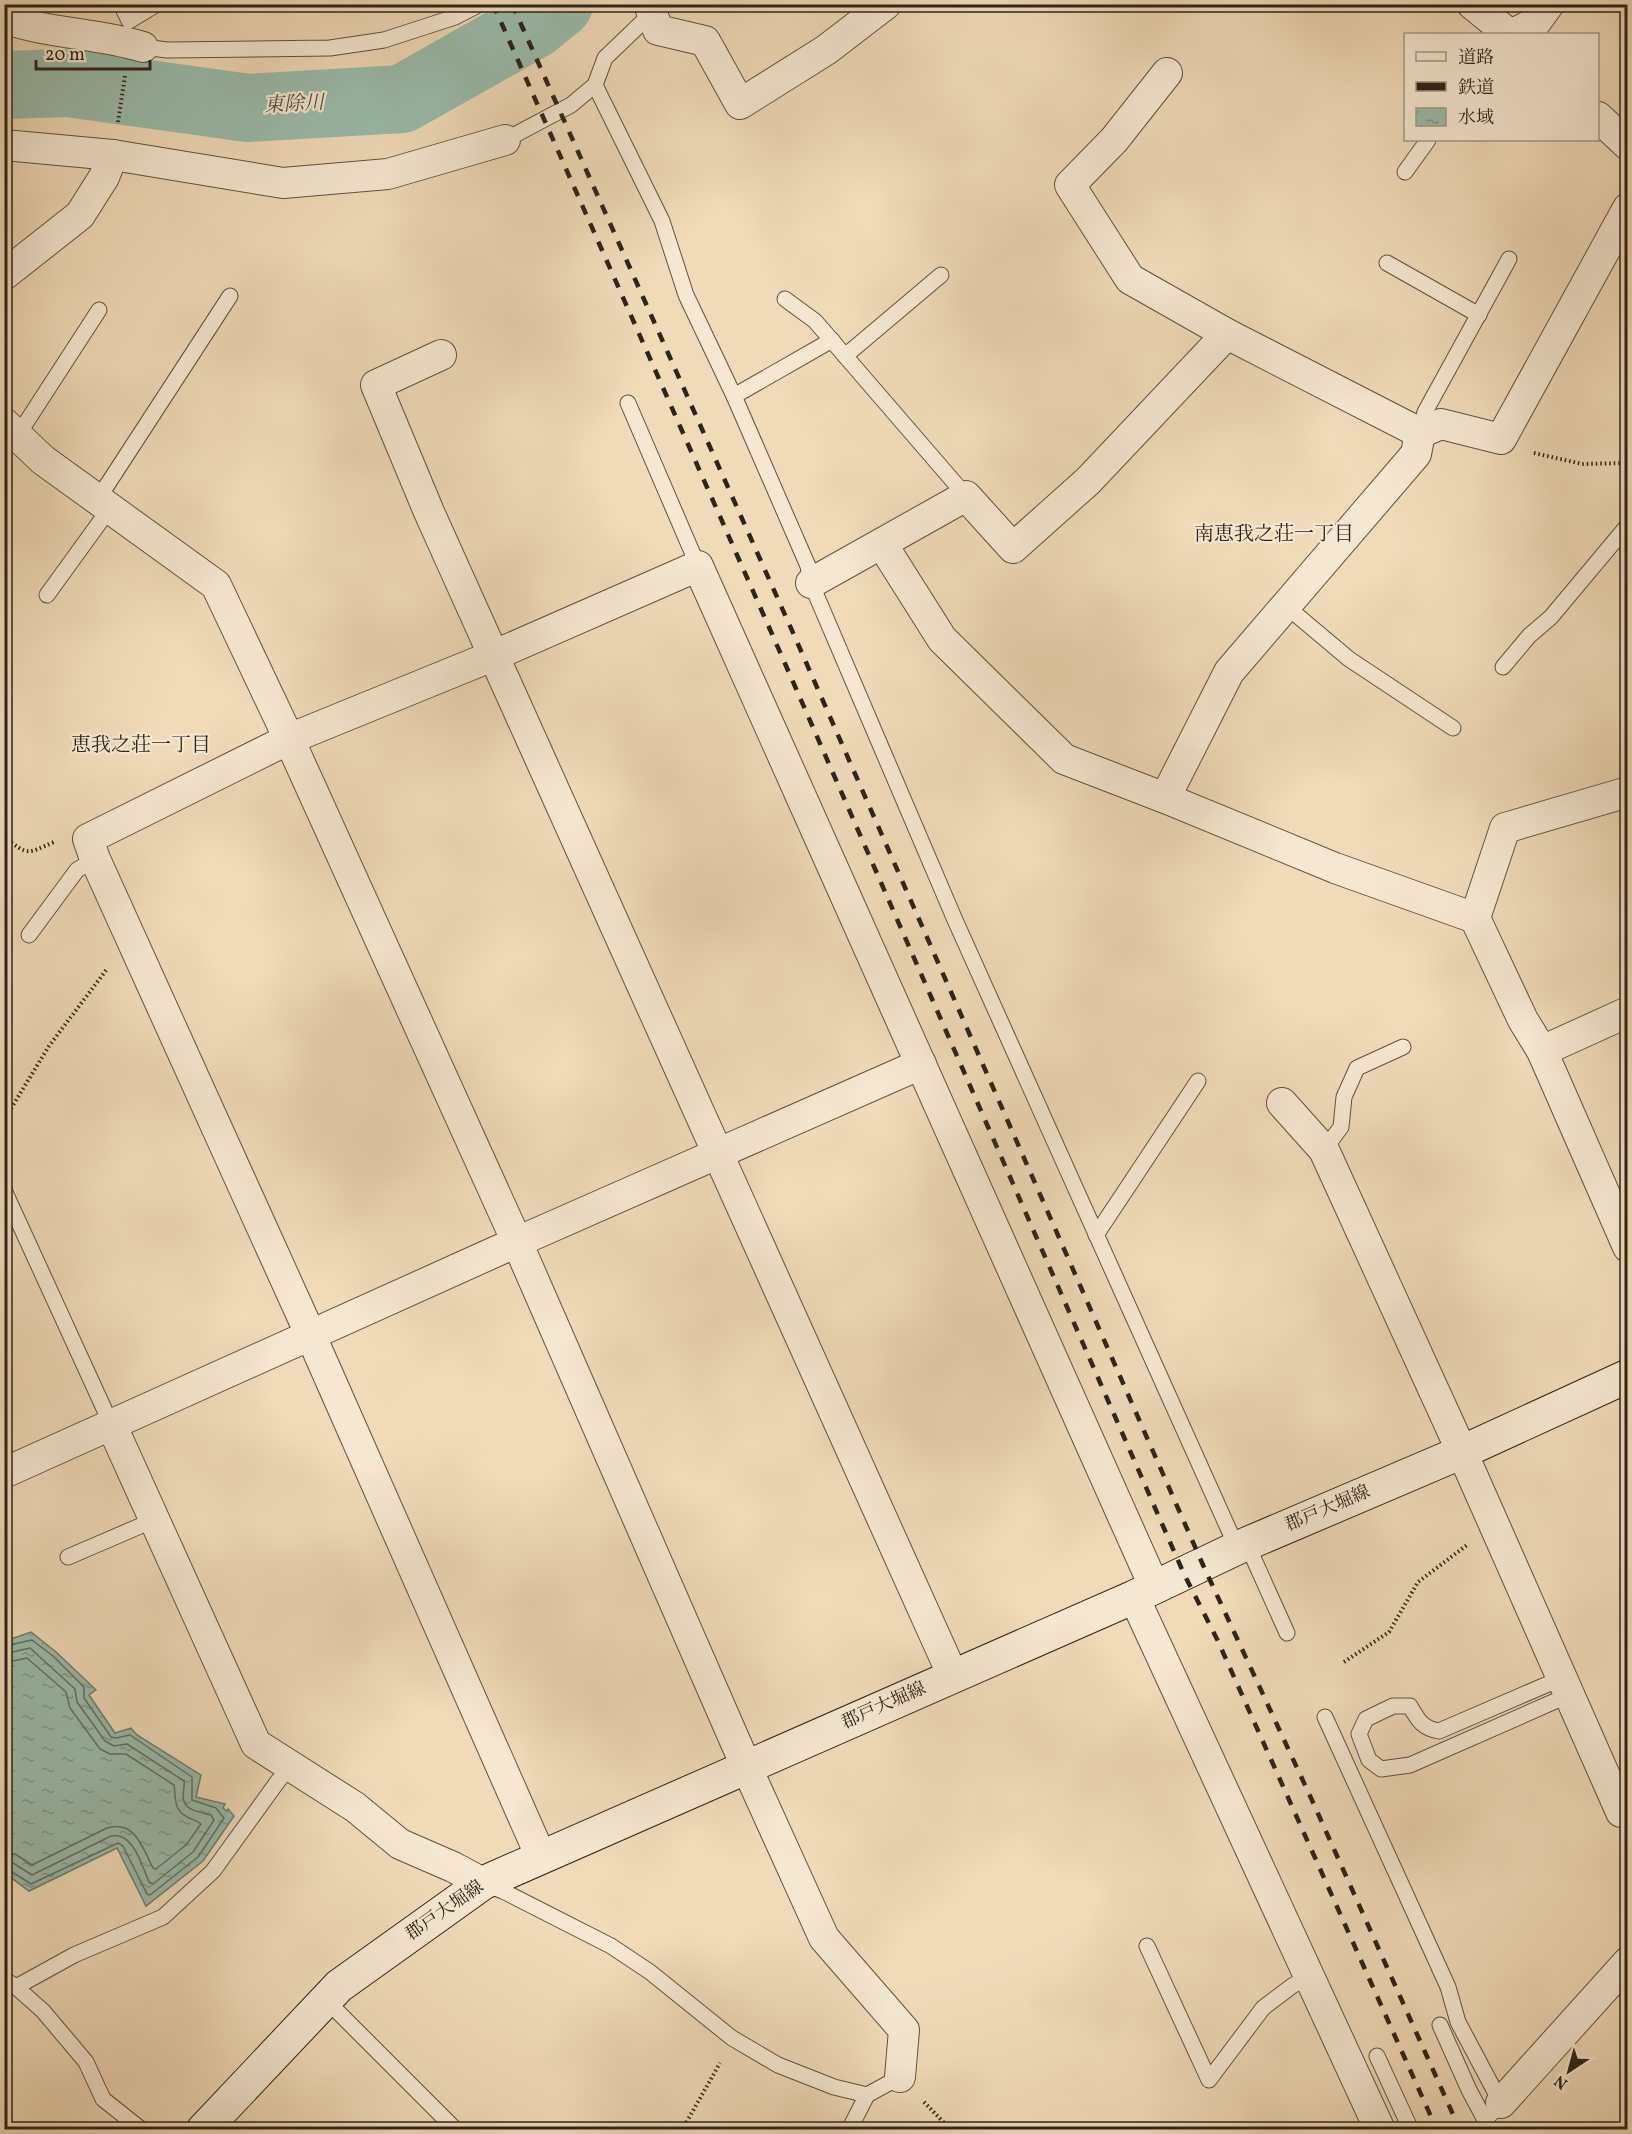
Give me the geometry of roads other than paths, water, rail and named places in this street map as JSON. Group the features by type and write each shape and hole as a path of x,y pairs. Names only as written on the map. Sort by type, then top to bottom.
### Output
{"main road":[{"name":"郡戸大堀線","path":"203,2130 339,1986 483,1883 1144,1592 1242,1546 1462,1452 1628,1376"}],"street":[{"path":"653,8 658,30 705,41 740,104 826,50 886,4"},
{"path":"1472,4 1510,33"},
{"path":"1513,33 1536,22 1549,4"},
{"path":"4,18 21,24 118,39 134,37"},
{"path":"1167,73 1114,140 1070,185 1130,279 1227,334 1420,433"},
{"path":"1599,118 1628,145"},
{"path":"4,145 113,156 283,183 388,174 506,140"},
{"path":"4,275 80,215 104,177 113,156"},
{"path":"1420,433 1441,424 1501,439 1628,208"},
{"path":"811,584 966,496 1013,548 1088,481 1227,334"},
{"path":"441,355 376,385 429,512 953,1676"},
{"path":"11,429 43,460 216,585 289,740 517,1242 825,1938 903,2030 900,2078"},
{"path":"1165,798 1229,672 1416,454 1420,433"},
{"path":"882,544 942,639 1064,759 1335,868 1475,918"},
{"path":"541,1857 311,1336 91,849 289,740 495,656 698,566 921,1064 1309,1976 1380,2130"},
{"path":"1628,792 1505,828 1475,918 1523,1020 1542,1051 1628,1247"},
{"path":"1542,1051 1628,1012"},
{"path":"4,1473 517,1242 921,1064"},
{"path":"1282,1103 1324,1150 1462,1452 1622,1812"},
{"path":"111,1424 256,1744 355,1807 400,1844 483,1883"},
{"path":"1492,2117 1628,1962"}],"lane":[{"path":"121,4 134,37 167,50 330,48 384,40 455,17 480,4"},
{"path":"134,37 157,4"},
{"path":"506,140 571,105 595,85 605,58 653,8"},
{"path":"595,85 662,221 686,295 734,396 807,566 811,584 960,931 1096,1235 1242,1546 1287,1634"},
{"path":"1405,172 1427,141"},
{"path":"1420,433 1425,412 1509,259"},
{"path":"1387,263 1479,315"},
{"path":"845,356 941,275"},
{"path":"47,595 230,296"},
{"path":"785,298 815,321 966,496"},
{"path":"11,429 99,310"},
{"path":"734,396 832,340"},
{"path":"628,403 698,566"},
{"path":"1503,667 1529,636 1551,617 1628,525"},
{"path":"1286,606 1349,659 1453,728"},
{"path":"29,935 91,849"},
{"path":"1324,1150 1341,1127 1344,1097 1357,1068 1403,1047"},
{"path":"1096,1235 1198,1081"},
{"path":"4,1190 111,1424"},
{"path":"68,1557 154,1520"},
{"path":"1566,1686 1410,1765 1381,1769 1369,1760 1359,1734 1366,1719 1393,1706 1410,1706 1419,1721 1428,1729 1439,1731 1566,1686"},
{"path":"1325,1717 1448,1987 1492,2117"},
{"path":"142,2130 103,2099 86,2062 43,2011 10,1983 163,1917 213,1871 291,1766"},
{"path":"483,1883 611,1946 650,1972 732,2038 778,2065 834,2087 867,2095"},
{"path":"1147,1946 1209,2080 1263,2008 1309,1976"},
{"path":"326,2000 456,2130"},
{"path":"1440,2025 1469,2090 1492,2117"},
{"path":"1377,2056 1411,2130"},
{"path":"849,2130 867,2095 900,2078"}],"water":[{"path":"31,1632 96,1690 89,1695 115,1733 131,1728 137,1735 201,1775 196,1797 225,1804 223,1808 227,1811 228,1809 234,1816 203,1861 146,1906 117,1848 29,1891 5,1873 5,1641"}],"waterway":[{"name":"東除川","path":"4,85 68,83 248,108 402,99 533,25 559,4"}],"railway":[{"path":"493,4 1184,1574 1217,1639 1437,2130"},
{"path":"512,4 794,635 1203,1565 1311,1798 1460,2130"}],"district":[{"name":"南恵我之荘一丁目","path":"1274,535"},
{"name":"恵我之荘一丁目","path":"141,746"}]}
